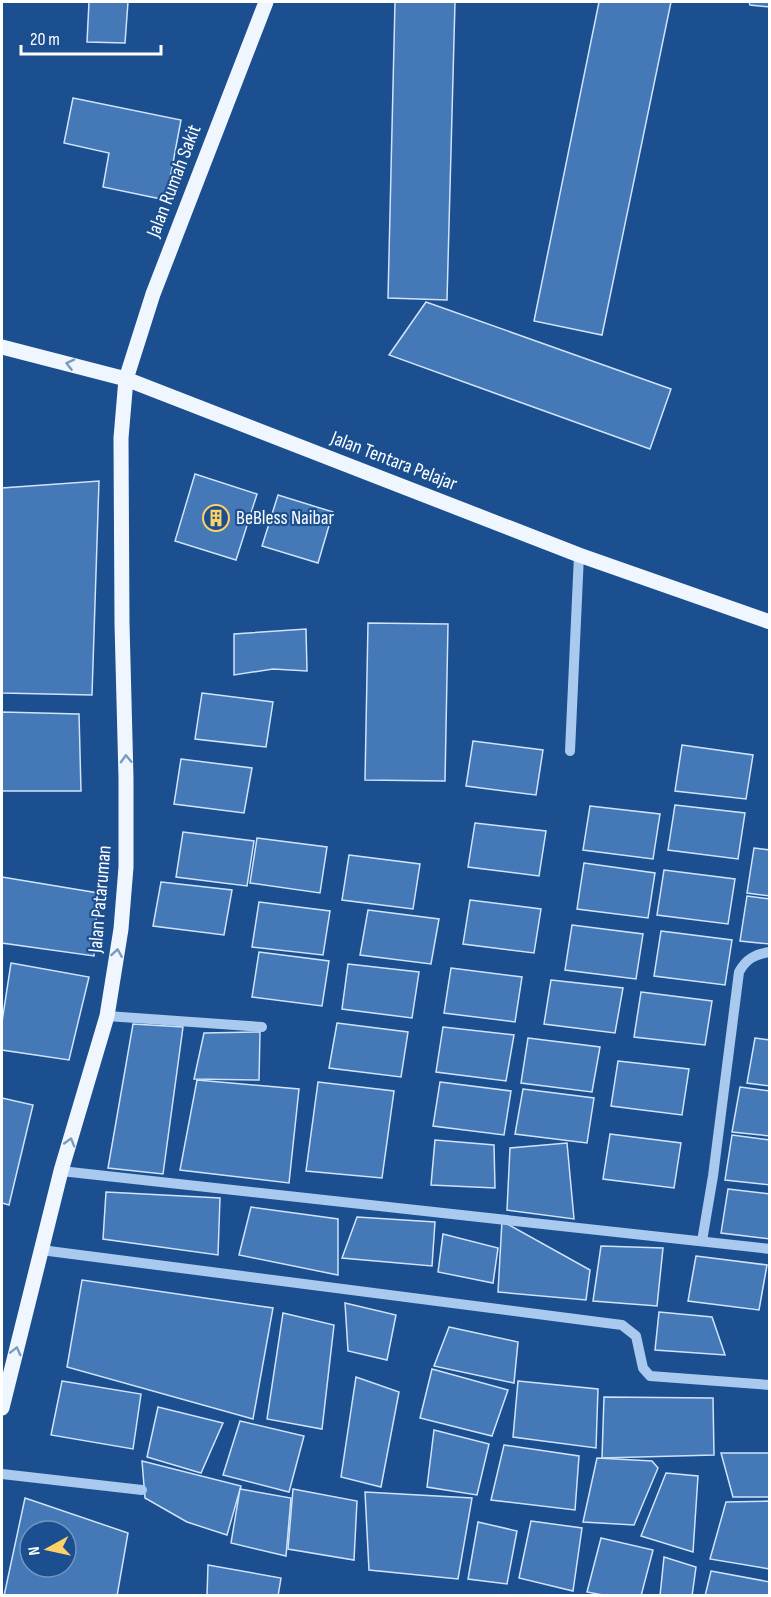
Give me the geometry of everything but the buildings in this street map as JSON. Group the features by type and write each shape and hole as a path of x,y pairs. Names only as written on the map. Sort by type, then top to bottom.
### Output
{"main road":[{"name":"Jalan Rumah Sakit","path":"126,379 153,294 266,2"},
{"name":"Jalan Tentara Pelajar","path":"2,347 126,379 579,555 770,622"},
{"name":"Jalan Pataruman","path":"2,1408 61,1171 106,1016 121,929 126,867 126,778 121,438 126,379"}],"street":[{"path":"570,751 579,555"},
{"path":"702,1242 740,972 748,959 770,952"},
{"path":"106,1016 262,1027"},
{"path":"61,1171 770,1249"},
{"path":"41,1250 622,1325 636,1336 643,1368 650,1376 770,1385"},
{"path":"2,1474 142,1490"}],"place":[{"name":"BeBless Naibar","path":"216,518"}]}
